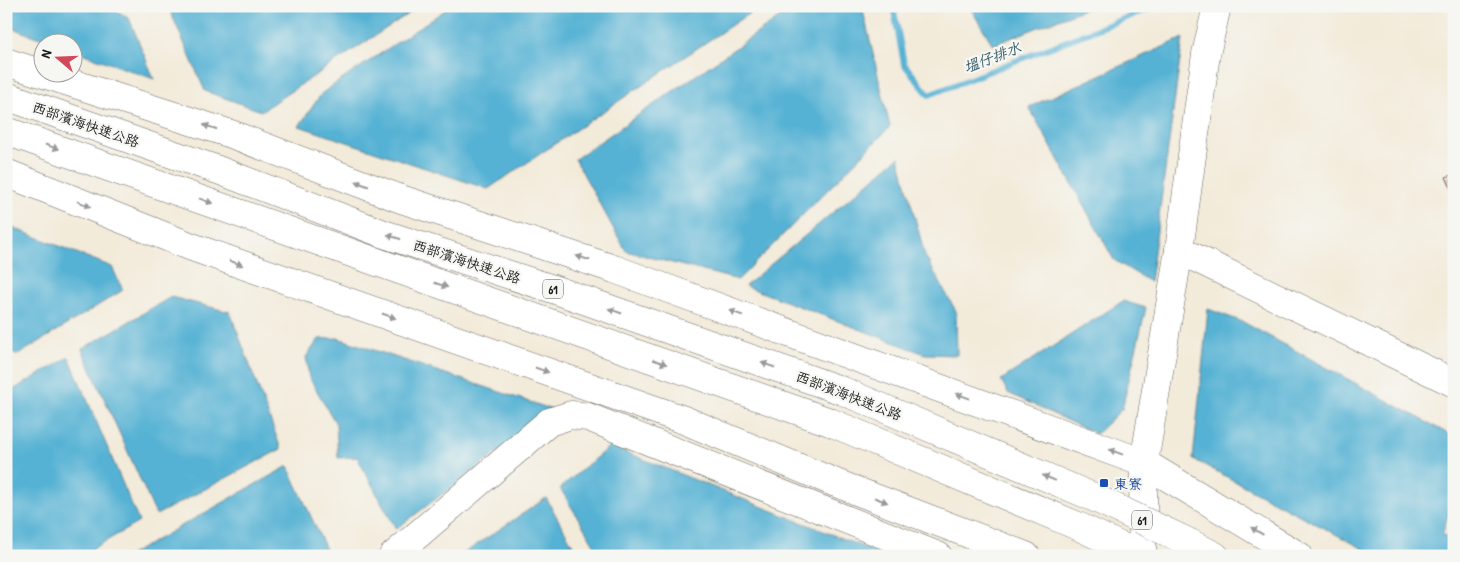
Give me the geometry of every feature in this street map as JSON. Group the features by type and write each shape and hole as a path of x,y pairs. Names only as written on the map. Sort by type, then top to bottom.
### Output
{"main road":[{"path":"1141,556 1144,463 1179,250 1206,54 1217,6"},
{"path":"6,62 231,134 401,199 614,269 1144,463 1299,556"},
{"name":"西部濱海快速公路","path":"6,96 218,170 384,234 550,288 843,391 1094,497 1214,556"},
{"name":"61","path":"6,131 830,422 1080,527 1141,556"},
{"path":"6,173 192,247 684,420 836,483 1026,556"},
{"path":"1179,250 1454,383"},
{"path":"393,556 549,422 571,415 588,417 938,556"}],"water":[{"path":"6,6 108,6 129,18 154,79 82,53 82,32 32,32 32,35 6,26"},
{"path":"168,6 420,6 261,111 205,91"},
{"path":"451,6 760,6 488,189 299,126 322,93"},
{"path":"796,6 862,6 890,127 738,280 626,251 575,159"},
{"path":"969,6 1092,6 993,45"},
{"path":"1183,38 1150,282 1114,260 1029,107"},
{"path":"899,157 925,256 956,311 957,355 925,354 745,286"},
{"path":"6,225 112,267 123,290 18,355 6,349"},
{"path":"171,297 230,312 281,449 156,515 82,349"},
{"path":"1123,301 1146,308 1122,409 1096,434 1008,393 1001,380"},
{"path":"1208,309 1243,322 1454,437 1454,494 1442,536 1454,535 1454,556 1377,556 1193,459"},
{"path":"338,338 554,410 396,529 357,457 338,458 336,424 309,377 306,357 319,339"},
{"path":"69,357 139,522 80,556 6,556 6,394"},
{"path":"610,446 886,556 601,556 560,488"},
{"path":"288,466 329,556 128,556"},
{"path":"546,498 579,556 460,556"}],"building":[{"path":"1454,174 1454,195 1446,177"}],"waterway":[{"name":"塭仔排水","path":"893,6 904,64 929,95 1156,6"}],"place":[{"name":"東寮","path":"1104,483"}]}
